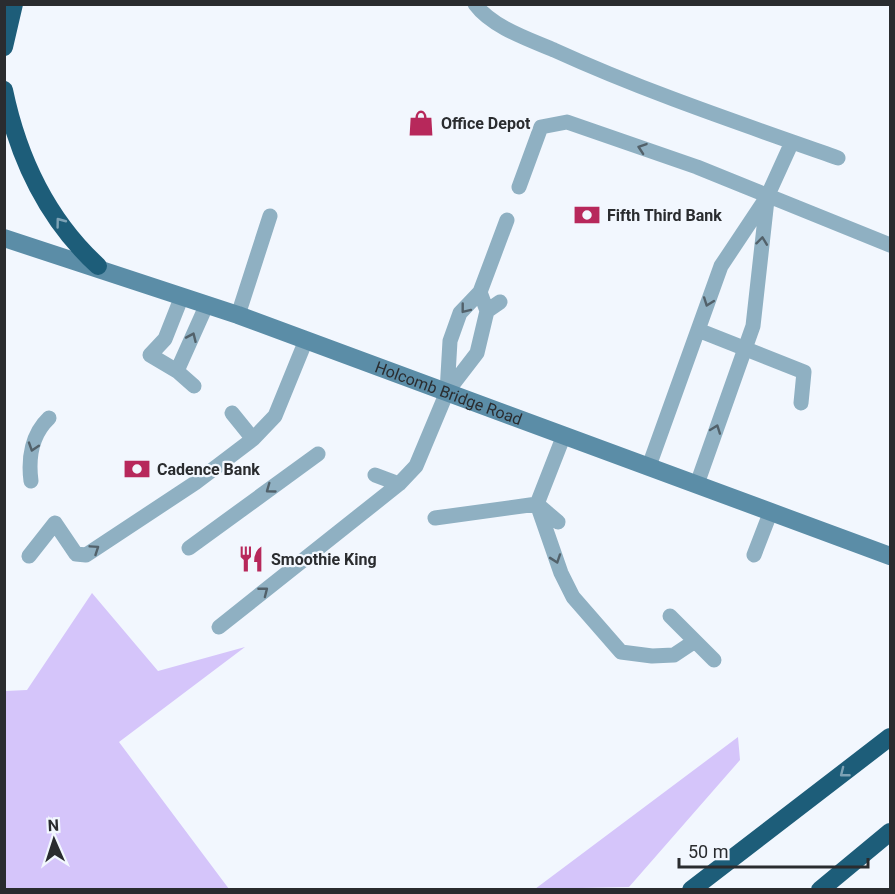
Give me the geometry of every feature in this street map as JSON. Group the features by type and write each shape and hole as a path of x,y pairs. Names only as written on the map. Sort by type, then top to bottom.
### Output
{"highway":[{"path":"4,47 14,4"},
{"path":"4,90 10,118 30,174 51,212 84,253 98,266"},
{"path":"692,890 891,737"},
{"path":"820,890 891,832"}],"main road":[{"name":"Holcomb Bridge Road","path":"4,238 24,246 98,266 238,315 891,556"}],"lane":[{"path":"475,4 480,12 523,37 597,70 838,158"},
{"path":"519,187 541,127 567,122 697,167 891,245"},
{"path":"649,466 721,266 767,197 792,142"},
{"path":"696,484 753,326 767,197"},
{"path":"238,315 270,216"},
{"path":"447,392 450,341 460,313 480,292 507,220"},
{"path":"219,627 399,484 416,466 447,392 477,352 494,306 480,292"},
{"path":"182,296 165,339 150,355 177,371 194,386"},
{"path":"177,371 207,304"},
{"path":"698,330 804,372 801,403"},
{"path":"29,556 55,523 76,555 86,555 253,439 275,416 306,340"},
{"path":"232,413 253,439"},
{"path":"31,481 29,462 34,444 41,426 50,418"},
{"path":"564,435 537,504 561,573 573,597 621,652 652,656 674,655 695,641"},
{"path":"189,548 318,454"},
{"path":"375,475 399,484"},
{"path":"435,518 537,504 558,522"},
{"path":"754,555 771,511"},
{"path":"670,616 714,660"}],"shaded area":[{"path":"92,593 158,671 245,647 119,742 229,889 5,889 5,691 27,690"},
{"path":"738,737 740,760 629,887 535,889"}],"place":[{"name":"Office Depot","path":"421,123"},
{"name":"Fifth Third Bank","path":"587,215"},
{"name":"Cadence Bank","path":"137,469"},
{"name":"Smoothie King","path":"251,559"}]}
